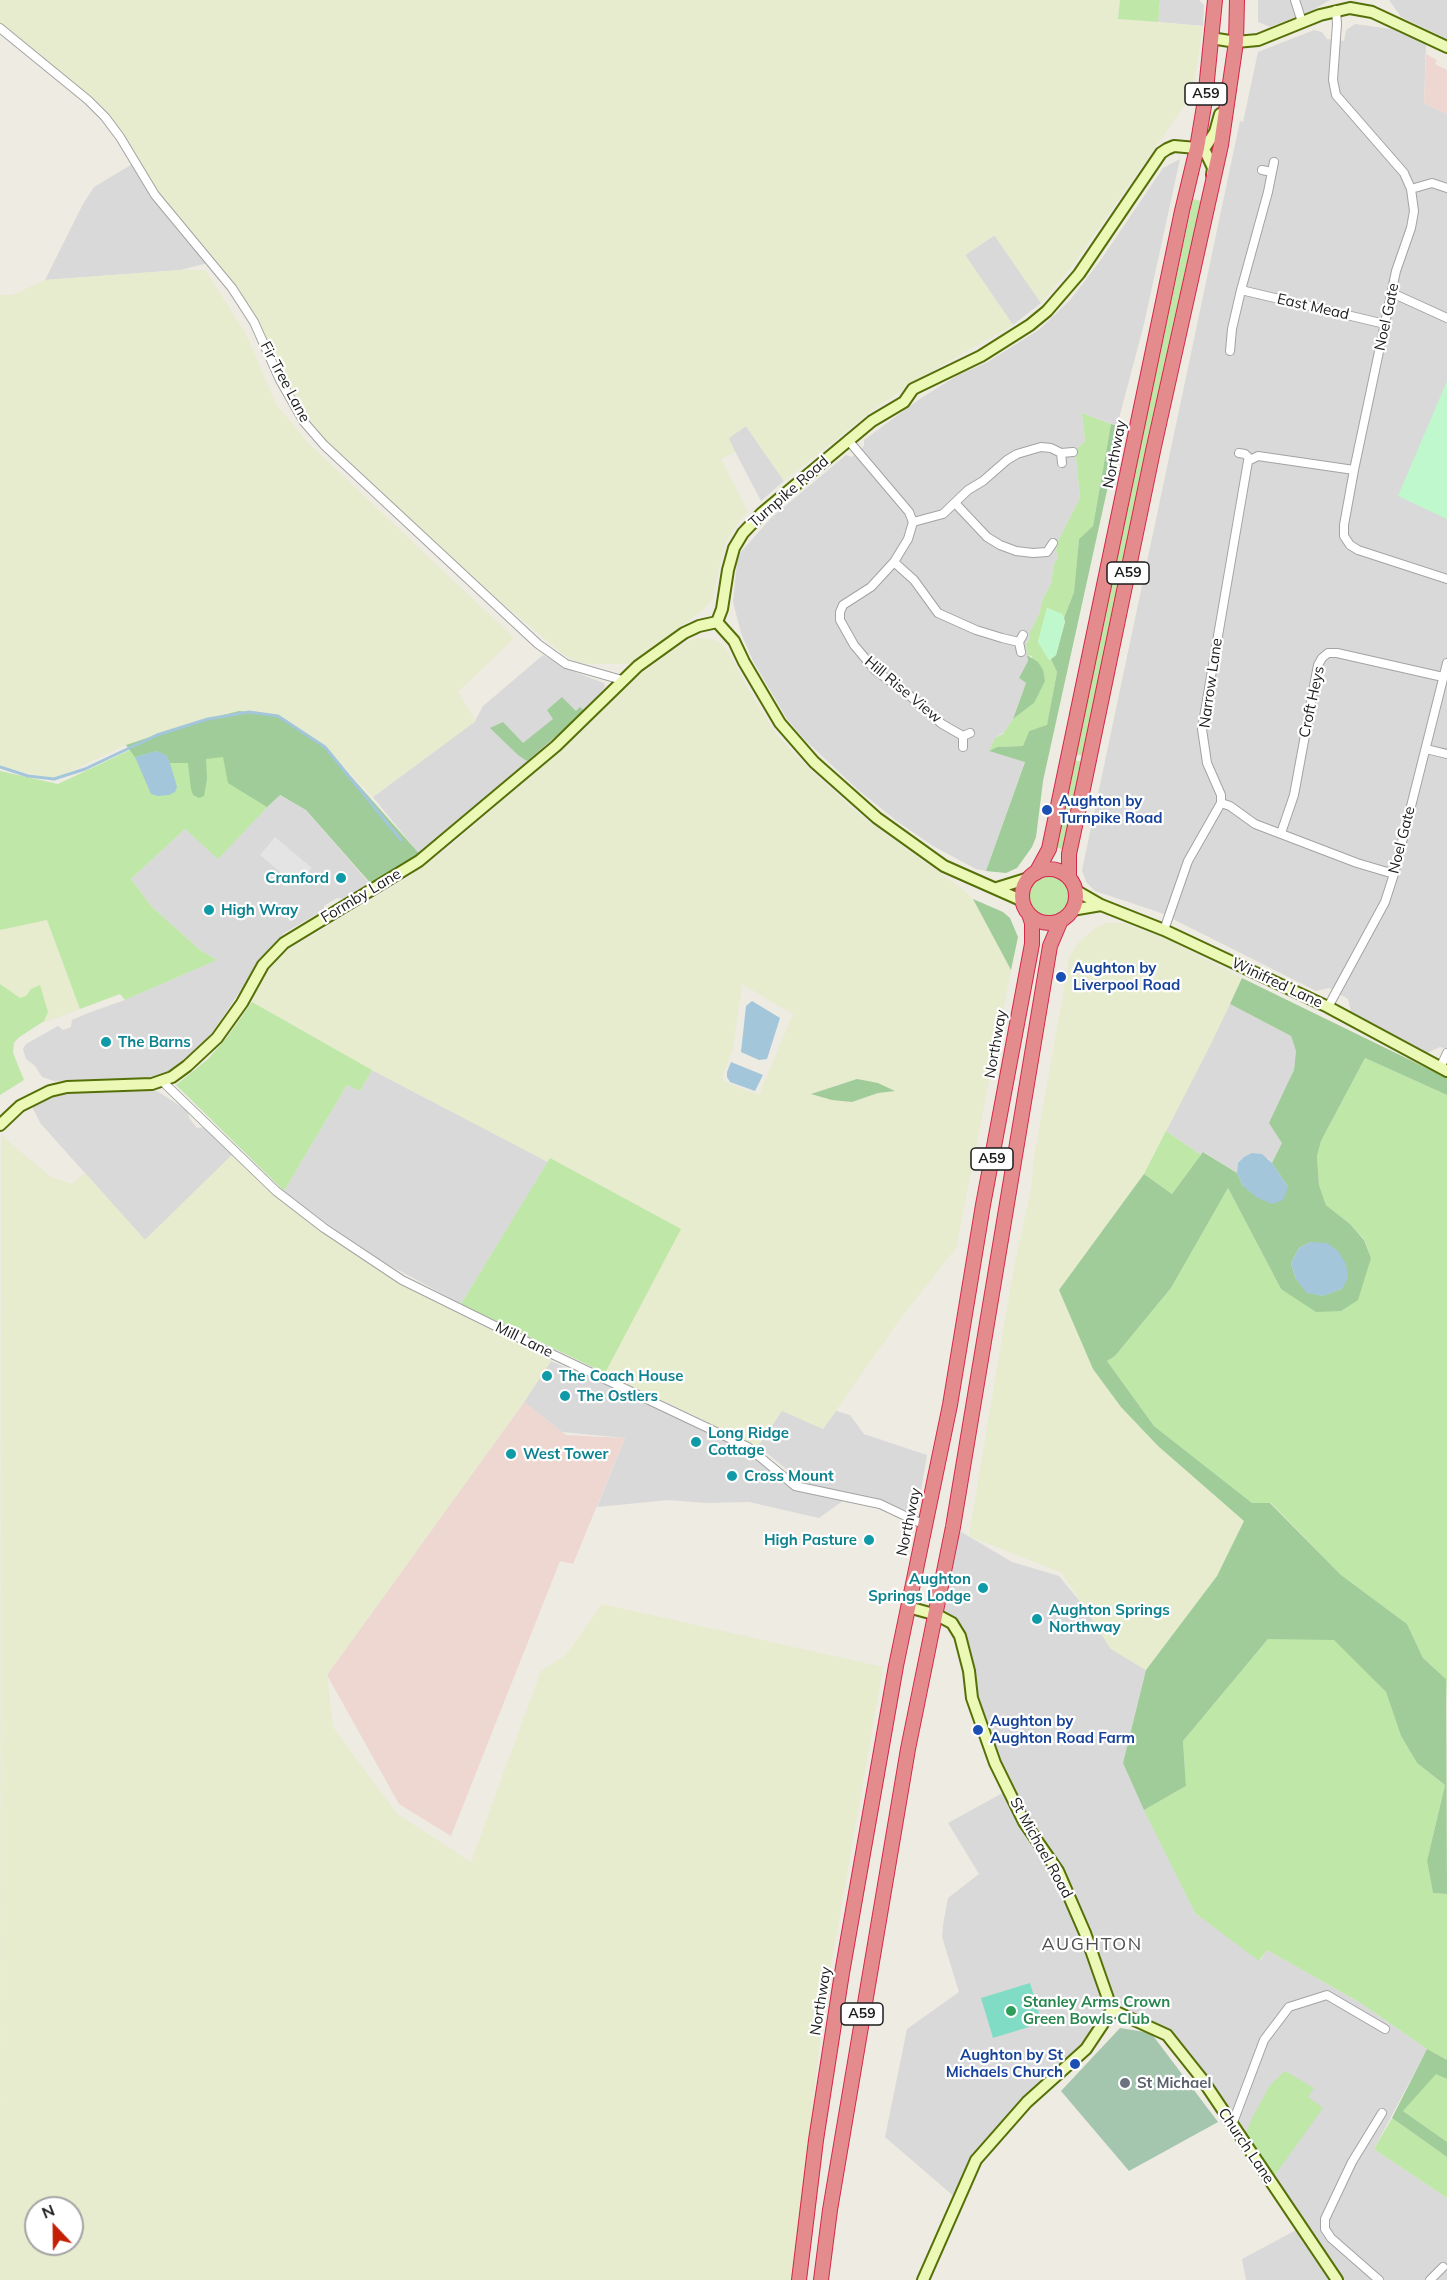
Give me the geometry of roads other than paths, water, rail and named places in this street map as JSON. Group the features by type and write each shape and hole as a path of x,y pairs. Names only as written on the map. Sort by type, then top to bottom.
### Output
{"highway":[{"name":"A59","path":"1211,38 1215,0"},
{"name":"A59","path":"821,2280 830,2210 906,1763 922,1672 937,1615 953,1527 1050,946 1061,920 1072,910 1076,897 1072,884 1069,854 1153,451 1221,145 1236,42 1237,0"},
{"name":"Northway","path":"1033,875 1049,849 1182,210 1197,148 1205,100 1211,38"},
{"path":"1033,875 1044,869 1054,869 1072,884"},
{"name":"A59","path":"1026,908 1022,893 1033,875"},
{"name":"Northway","path":"799,2280 816,2140 842,1973 908,1607 950,1405 983,1205 1032,944 1033,931 1026,908"},
{"path":"1026,908 1044,922 1061,920"},
{"path":"927,1521 953,1527"}],"street":[{"path":"1294,0 1302,22"},
{"path":"1211,38 1236,42 1258,40 1336,10 1364,4 1447,47"},
{"name":"Noel Gate","path":"1336,10 1333,80 1336,95 1404,173 1411,189 1413,219 1398,264 1354,470 1344,536 1350,545 1358,550 1447,579"},
{"name":"Fir Tree Lane","path":"0,28 88,100 105,117 120,137 155,195 232,288 254,322 280,380 304,422 324,445 538,644 566,664 622,680"},
{"path":"1197,148 1206,146 1215,132 1230,80"},
{"name":"Turnpike Road","path":"717,622 723,609 730,558 743,533 848,440 883,413 904,402 914,389 981,356 1030,325 1060,298 1079,274 1161,153 1174,146 1197,148"},
{"path":"1197,148 1206,153 1213,168 1212,186"},
{"path":"1230,351 1232,329 1241,290 1274,162"},
{"path":"1262,170 1272,172"},
{"path":"1411,189 1432,183 1447,188"},
{"name":"East Mead","path":"1241,290 1385,324"},
{"path":"1392,293 1447,318"},
{"path":"848,440 909,512 913,522 939,516 947,511 968,490 1017,454 1041,447 1051,448 1061,453 1073,452"},
{"path":"1061,453 1062,463"},
{"path":"1239,453 1245,454 1250,459 1258,456 1354,470"},
{"name":"Narrow Lane","path":"1221,803 1221,795 1207,763 1202,729 1250,459"},
{"path":"955,503 987,537 1000,545 1016,551 1049,555 1053,543"},
{"name":"Hill Rise View","path":"913,522 908,539 894,562 871,587 846,602 841,608 840,620 854,645 875,670 909,695 931,716 967,735 963,747"},
{"path":"894,562 914,580 938,613 976,630 1021,639 1021,652"},
{"path":"717,622 734,641 780,723 814,762 877,818 938,861 997,888 1026,908"},
{"name":"Formby Lane","path":"0,1125 20,1106 50,1091 67,1087 162,1082 187,1066 217,1038 242,1003 263,965 284,943 419,861 556,747 622,680 684,633 699,626 717,622"},
{"name":"Croft Heys","path":"1281,833 1294,795 1318,665 1322,658 1329,653 1337,653 1443,677"},
{"name":"Noel Gate","path":"1328,1007 1385,902 1447,663"},
{"path":"1426,749 1447,754"},
{"path":"1164,930 1188,861 1221,803 1230,806 1255,824 1358,863 1394,874"},
{"path":"997,888 1033,875"},
{"name":"Winifred Lane","path":"1072,884 1101,905 1164,930 1328,1007 1443,1070"},
{"path":"1072,910 1101,905"},
{"path":"1443,1070 1447,1053"},
{"name":"Mill Lane","path":"162,1082 276,1191 324,1228 402,1280 748,1448 795,1486 879,1504 918,1522 927,1521"},
{"path":"908,1607 937,1615"},
{"name":"St Michael Road","path":"937,1615 952,1623 960,1636 969,1671 972,1698 995,1763 1024,1822 1058,1871 1085,1933 1112,2010"},
{"path":"1232,2125 1264,2040 1289,2007 1327,1995 1385,2029"},
{"path":"923,2280 976,2160 1027,2102 1086,2049 1112,2010"},
{"name":"Church Lane","path":"1112,2010 1167,2035 1202,2079 1337,2280"},
{"path":"1379,2280 1330,2238 1325,2229 1325,2219 1352,2162 1382,2113"},
{"path":"1430,2280 1443,2267"}],"water":[{"path":"156,751 166,755 170,763 177,787 175,792 169,795 151,794 135,757"},
{"path":"752,1001 780,1018 767,1059 759,1060 741,1052 746,1006"},
{"path":"731,1062 763,1075 755,1091 730,1082 727,1072"},
{"path":"1252,1153 1262,1154 1272,1163 1288,1187 1283,1200 1272,1204 1256,1197 1243,1186 1237,1173 1238,1163"},
{"path":"1311,1242 1327,1243 1338,1251 1346,1264 1348,1278 1342,1289 1323,1296 1307,1293 1296,1279 1291,1263 1299,1248"}],"waterway":[{"path":"0,767 28,776 54,779 85,769 157,735 208,719 249,712 278,716 325,747 401,840"}],"place":[{"name":"Aughton by Turnpike Road","path":"1047,810"},
{"name":"Cranford","path":"341,878"},
{"name":"High Wray","path":"209,910"},
{"name":"Aughton by Liverpool Road","path":"1061,977"},
{"name":"The Barns","path":"106,1042"},
{"name":"The Coach House","path":"547,1376"},
{"name":"The Ostlers","path":"565,1396"},
{"name":"Long Ridge Cottage","path":"696,1442"},
{"name":"West Tower","path":"511,1454"},
{"name":"Cross Mount","path":"732,1476"},
{"name":"High Pasture","path":"869,1540"},
{"name":"Aughton Springs Lodge","path":"983,1588"},
{"name":"Aughton Springs Northway","path":"1037,1619"},
{"name":"Aughton by Aughton Road Farm","path":"978,1730"},
{"name":"Stanley Arms Crown Green Bowls Club","path":"1011,2011"},
{"name":"Aughton by St Michaels Church","path":"1075,2064"},
{"name":"St Michael","path":"1125,2083"}],"district":[{"name":"AUGHTON","path":"1092,1945"}]}
